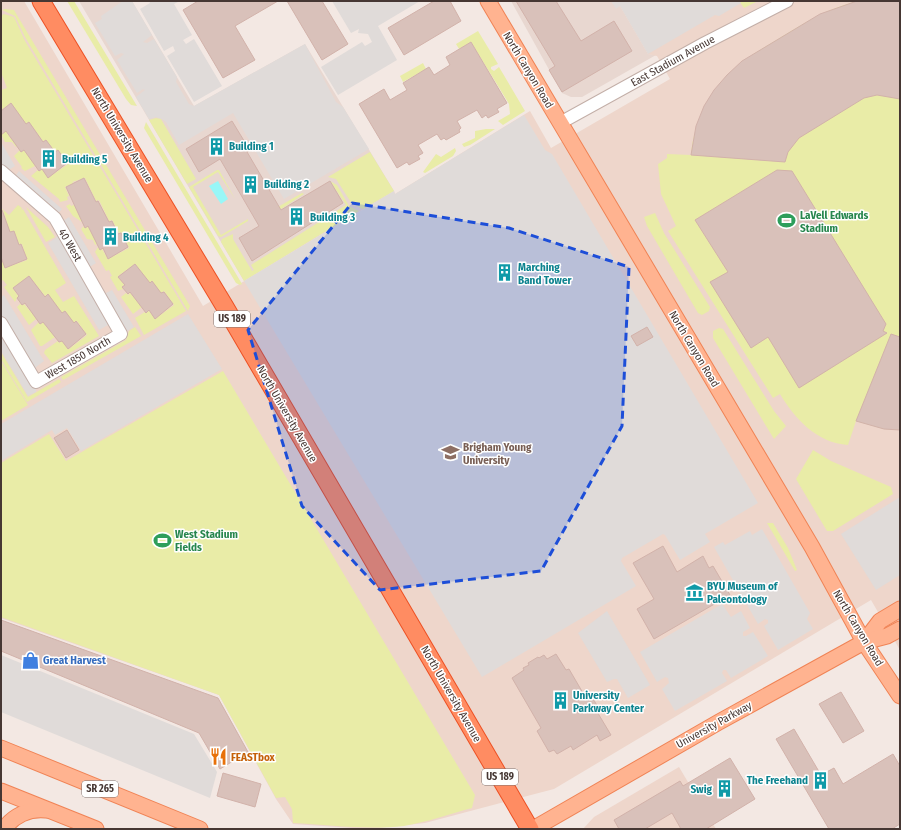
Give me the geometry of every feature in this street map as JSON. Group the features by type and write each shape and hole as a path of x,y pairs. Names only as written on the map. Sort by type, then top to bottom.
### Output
{"highway":[{"name":"North University Avenue","path":"41,1 222,302 531,829"}],"main road":[{"name":"North Canyon Road","path":"488,1 808,542 864,642 900,696"},
{"path":"864,642 880,621 900,609"},
{"name":"University Parkway","path":"531,829 718,722 864,642 888,636 900,629"},
{"name":"SR 265","path":"1,748 200,829"},
{"path":"1,791 96,829"},
{"path":"4,829 13,819 27,812 43,810 51,811"}],"street":[{"name":"East Stadium Avenue","path":"560,123 705,43 787,1"},
{"name":"40 West","path":"1,171 55,218 120,334"},
{"name":"West 1850 North","path":"1,323 36,382 120,334"}],"highlighted area":[{"path":"352,203 509,228 629,267 622,426 541,571 380,590 302,506 248,330"}],"shaded area":[{"name":"Brigham Young University","path":"1,1 24,1 203,306 394,191 395,194 530,111 551,148 670,79 657,56 648,54 620,6 616,9 611,1 900,1 900,650 871,600 554,789 425,823 368,829 293,824 276,799 219,695 1,618"},
{"path":"79,1 132,1 194,106 305,44 394,191 244,281"},
{"path":"123,1 132,1 152,35 143,42 147,43 154,39 177,77 176,82 189,104 194,106 305,44 336,102 343,107 369,149 284,199 233,113 179,145 166,122 156,117 149,119 136,97 145,90 143,89 137,93 117,60 124,54 121,53 115,56 95,23 102,19 101,16"},
{"path":"149,1 180,1 174,4 192,35 183,40 186,44 194,39 222,86 194,102 167,56 175,51 173,46 164,51 140,9 150,3"},
{"path":"332,1 420,1 378,26 397,60 338,95 321,67 362,42 365,46 372,42 368,34 358,33 359,29 351,33"},
{"path":"511,1 611,1 616,8 620,6 648,54 656,55 582,97 571,97 562,93"},
{"path":"611,1 739,1 741,3 719,16 715,15 648,54 620,6 616,9"},
{"path":"524,115 545,150 552,154 758,503 705,534 710,542 680,560 663,534 622,558 621,561 636,586 482,677 244,281 394,191 395,194"},
{"path":"1,142 15,166 1,175"},
{"path":"19,171 62,209 55,217 12,180"},
{"path":"69,217 96,263 88,268 104,294 112,290 134,327 127,331 108,325 99,330 48,243 56,238 63,221"},
{"path":"4,295 44,361 36,367 36,392 28,396 1,351 1,297"},
{"path":"188,314 222,369 81,451 67,428 55,435 52,430 1,461 1,424"},
{"path":"900,497 900,575 876,590 841,534"},
{"path":"762,529 810,613 807,619 813,629 778,650 764,626 768,623 768,620 765,619 758,624 714,547 723,542 725,545 750,531 752,535"},
{"path":"722,604 731,617 741,611 750,628 743,632 743,636 753,632 768,656 731,678 726,670 723,670 722,673 727,681 675,711 662,689 669,683 668,678 665,677 657,682 640,652"},
{"path":"607,611 650,685 628,698 617,679 607,682 578,633"},
{"path":"1,655 194,734 217,772 210,798 1,712"},
{"path":"679,767 716,829 583,829 594,817"}],"green space":[{"path":"67,1 74,1 137,106 131,105 126,99"},
{"path":"739,1 758,1 744,8"},
{"name":"LaVell Edwards Stadium","path":"857,1 900,2 900,430 884,429 856,421 848,445 826,440 817,435 800,421 780,394 773,398 668,231 676,226 661,194 658,164 667,158 667,154 691,155 695,131 705,109 721,84 738,66 758,51 810,20 828,11"},
{"path":"2,10 14,10 190,306 188,311 25,37 15,16"},
{"path":"4,14 14,17 25,41 186,311 144,335 135,318 149,311 155,319 174,305 164,291 161,293 152,281 150,283 135,264 118,276 124,285 122,287 123,289 118,291 110,277 112,276 109,270 106,271 95,252 98,247 100,250 102,249 108,259 129,248 121,232 119,233 112,220 109,221 99,200 96,201 85,178 72,182 74,183 65,187 69,196 67,197 68,200 60,202 59,199 31,176 38,170 39,171 42,169 48,178 68,164 57,150 55,152 46,140 43,141 29,122 26,124 11,103 1,110 1,90 7,88 1,72 1,16"},
{"path":"478,31 498,64 491,67 491,69 494,71 499,67 525,111 503,125 498,121 510,114 509,104 471,42 459,49 456,44"},
{"path":"423,63 426,69 403,82 400,76"},
{"path":"156,118 161,119 196,179 187,184 149,120"},
{"path":"146,122 242,284 240,285 236,283 144,128"},
{"path":"495,129 470,145 464,147 462,144 475,138 475,131"},
{"path":"6,131 11,139 14,137 16,147 12,142 5,142 1,134"},
{"path":"455,148 456,151 453,156 425,173 423,172 436,154 441,157"},
{"path":"20,150 21,152 24,150 30,158 32,156 36,162 34,163 35,166 25,171 21,168 22,167 14,156"},
{"path":"370,152 394,191 363,209 352,204 336,179 328,177"},
{"path":"219,170 235,199 218,172 193,187 221,235 248,219 248,221 221,237 218,236 189,187"},
{"path":"330,181 337,185 349,206 359,211 244,281 221,242 222,239 233,234 233,239 252,271 254,270 251,265 346,205"},
{"path":"302,193 304,194 263,221 264,215"},
{"path":"70,204 71,206 74,205 78,213 81,212 82,222 73,216 66,206"},
{"path":"18,205 22,208 21,210 23,209 66,283 55,290 63,302 74,296 99,336 52,363 44,353 45,350 58,341 59,343 62,341 69,349 87,335 77,321 74,323 65,311 62,313 48,294 45,296 29,276 13,288 18,296 15,302 4,287 7,285 3,280 1,281 1,259 5,268 27,260 22,244 19,245 14,231 10,232 3,210 1,210 1,208 9,215"},
{"path":"26,207 48,227 55,237 46,242"},
{"path":"655,213 664,233 710,307 709,311 702,315 698,313 647,226 644,217"},
{"path":"84,226 85,228 88,227 93,235 95,234 97,244 95,245 93,240 87,239 81,229"},
{"path":"126,293 128,295 130,293 136,300 139,298 142,307 133,314 121,297"},
{"path":"20,304 24,304 30,311 33,310 36,319 29,325 17,307"},
{"path":"39,322 41,324 43,322 49,330 52,328 56,333 53,335 55,337 42,346 40,346 31,330"},
{"path":"135,327 141,336 63,380 61,377 126,340 129,331"},
{"path":"719,328 723,329 774,411 786,426 774,439 713,338 713,331"},
{"path":"1,352 28,397 59,379 61,382 27,402 1,359"},
{"path":"1,361 28,405 1,421"},
{"name":"West Stadium Fields","path":"223,371 475,795 472,808 404,826 362,827 293,823 292,809 285,797 276,798 219,695 1,617 1,463 49,434 66,461"},
{"path":"813,450 831,461 891,487 893,494 833,531 827,531 796,479"},
{"path":"767,523 773,523 788,548 797,570 795,571"}],"water":[{"path":"218,181 228,199 221,204 209,186"}],"building":[{"path":"198,1 278,1 235,26 255,60 223,78 183,10"},
{"path":"287,1 322,1 348,44 322,60"},
{"path":"434,1 450,1 461,21 404,55 388,28"},
{"path":"516,1 556,1 581,41 614,21 632,51 562,92 549,70 555,66"},
{"path":"857,1 900,1 900,99 877,95 864,98 799,138 788,152 785,162 691,155 696,126 704,106 714,90 742,61 820,14"},
{"path":"471,42 507,103 497,109 499,112 488,118 486,115 482,118 477,110 457,121 461,128 459,130 460,132 446,140 444,138 441,140 437,134 418,145 423,153 418,156 420,159 409,165 407,162 397,168 359,104 384,89 390,100 407,90 403,83 429,67 434,75 450,65 446,57"},
{"path":"11,103 26,124 29,122 43,142 46,140 55,152 58,150 67,163 48,178 42,169 39,171 24,150 21,152 6,131 1,135 1,111"},
{"path":"232,121 246,144 243,145 281,210 330,181 343,203 252,261 239,238 259,226 220,159 199,172 186,149"},
{"path":"777,170 792,171 886,324 883,331 887,333 799,388 768,337 751,348 710,282 728,272 695,220"},
{"path":"84,178 96,202 98,201 109,222 112,221 118,234 121,233 128,247 108,259 103,248 100,250 88,226 85,228 66,187"},
{"path":"1,210 10,232 14,231 19,245 21,244 27,259 5,268 1,257"},
{"path":"135,264 150,283 152,281 161,293 164,292 173,304 155,319 149,310 146,313 130,292 128,294 122,287 125,285 118,277"},
{"path":"29,276 45,297 48,294 62,313 65,311 74,323 76,321 86,334 68,349 62,341 59,342 43,322 40,324 25,303 22,305 17,298 19,296 13,288"},
{"path":"647,327 653,337 637,346 631,336"},
{"path":"891,334 900,337 900,430 884,429 856,421"},
{"path":"67,430 79,450 66,458 54,438"},
{"name":"BYU Museum of Paleontology","path":"663,546 677,572 703,556 709,568 713,566 730,595 654,639 637,609 654,599 633,563"},
{"path":"1,620 218,698 248,752 220,769 199,733 1,651"},
{"name":"University Parkway Center","path":"556,654 566,670 569,669 583,693 588,690 599,709 596,710 611,735 600,741 597,735 573,750 571,746 557,754 554,750 549,752 537,731 541,728 512,678 524,670 523,668 529,665 528,663 538,657 539,658 544,655 547,659"},
{"path":"841,692 864,731 843,743 819,704"},
{"name":"The Freehand","path":"794,729 821,775 834,768 843,784 893,754 900,766 900,824 892,829 829,829 776,739"},
{"path":"730,758 755,799 706,829 681,829 672,813 645,829 619,829 614,820 680,781 683,786"},
{"path":"223,773 261,784 255,807 217,796"}],"place":[{"name":"Building 1","path":"216,146"},
{"name":"Building 5","path":"49,159"},
{"name":"Building 2","path":"251,184"},
{"name":"Building 3","path":"297,217"},
{"name":"LaVell Edwards Stadium","path":"787,221"},
{"name":"Building 4","path":"110,237"},
{"name":"Marching Band Tower","path":"505,273"},
{"name":"Brigham Young University","path":"450,453"},
{"name":"West Stadium Fields","path":"162,540"},
{"name":"BYU Museum of Paleontology","path":"694,592"},
{"name":"Great Harvest","path":"30,660"},
{"name":"University Parkway Center","path":"560,701"},
{"name":"FEASTbox","path":"218,757"},
{"name":"The Freehand","path":"821,780"},
{"name":"Swig","path":"725,789"}]}
